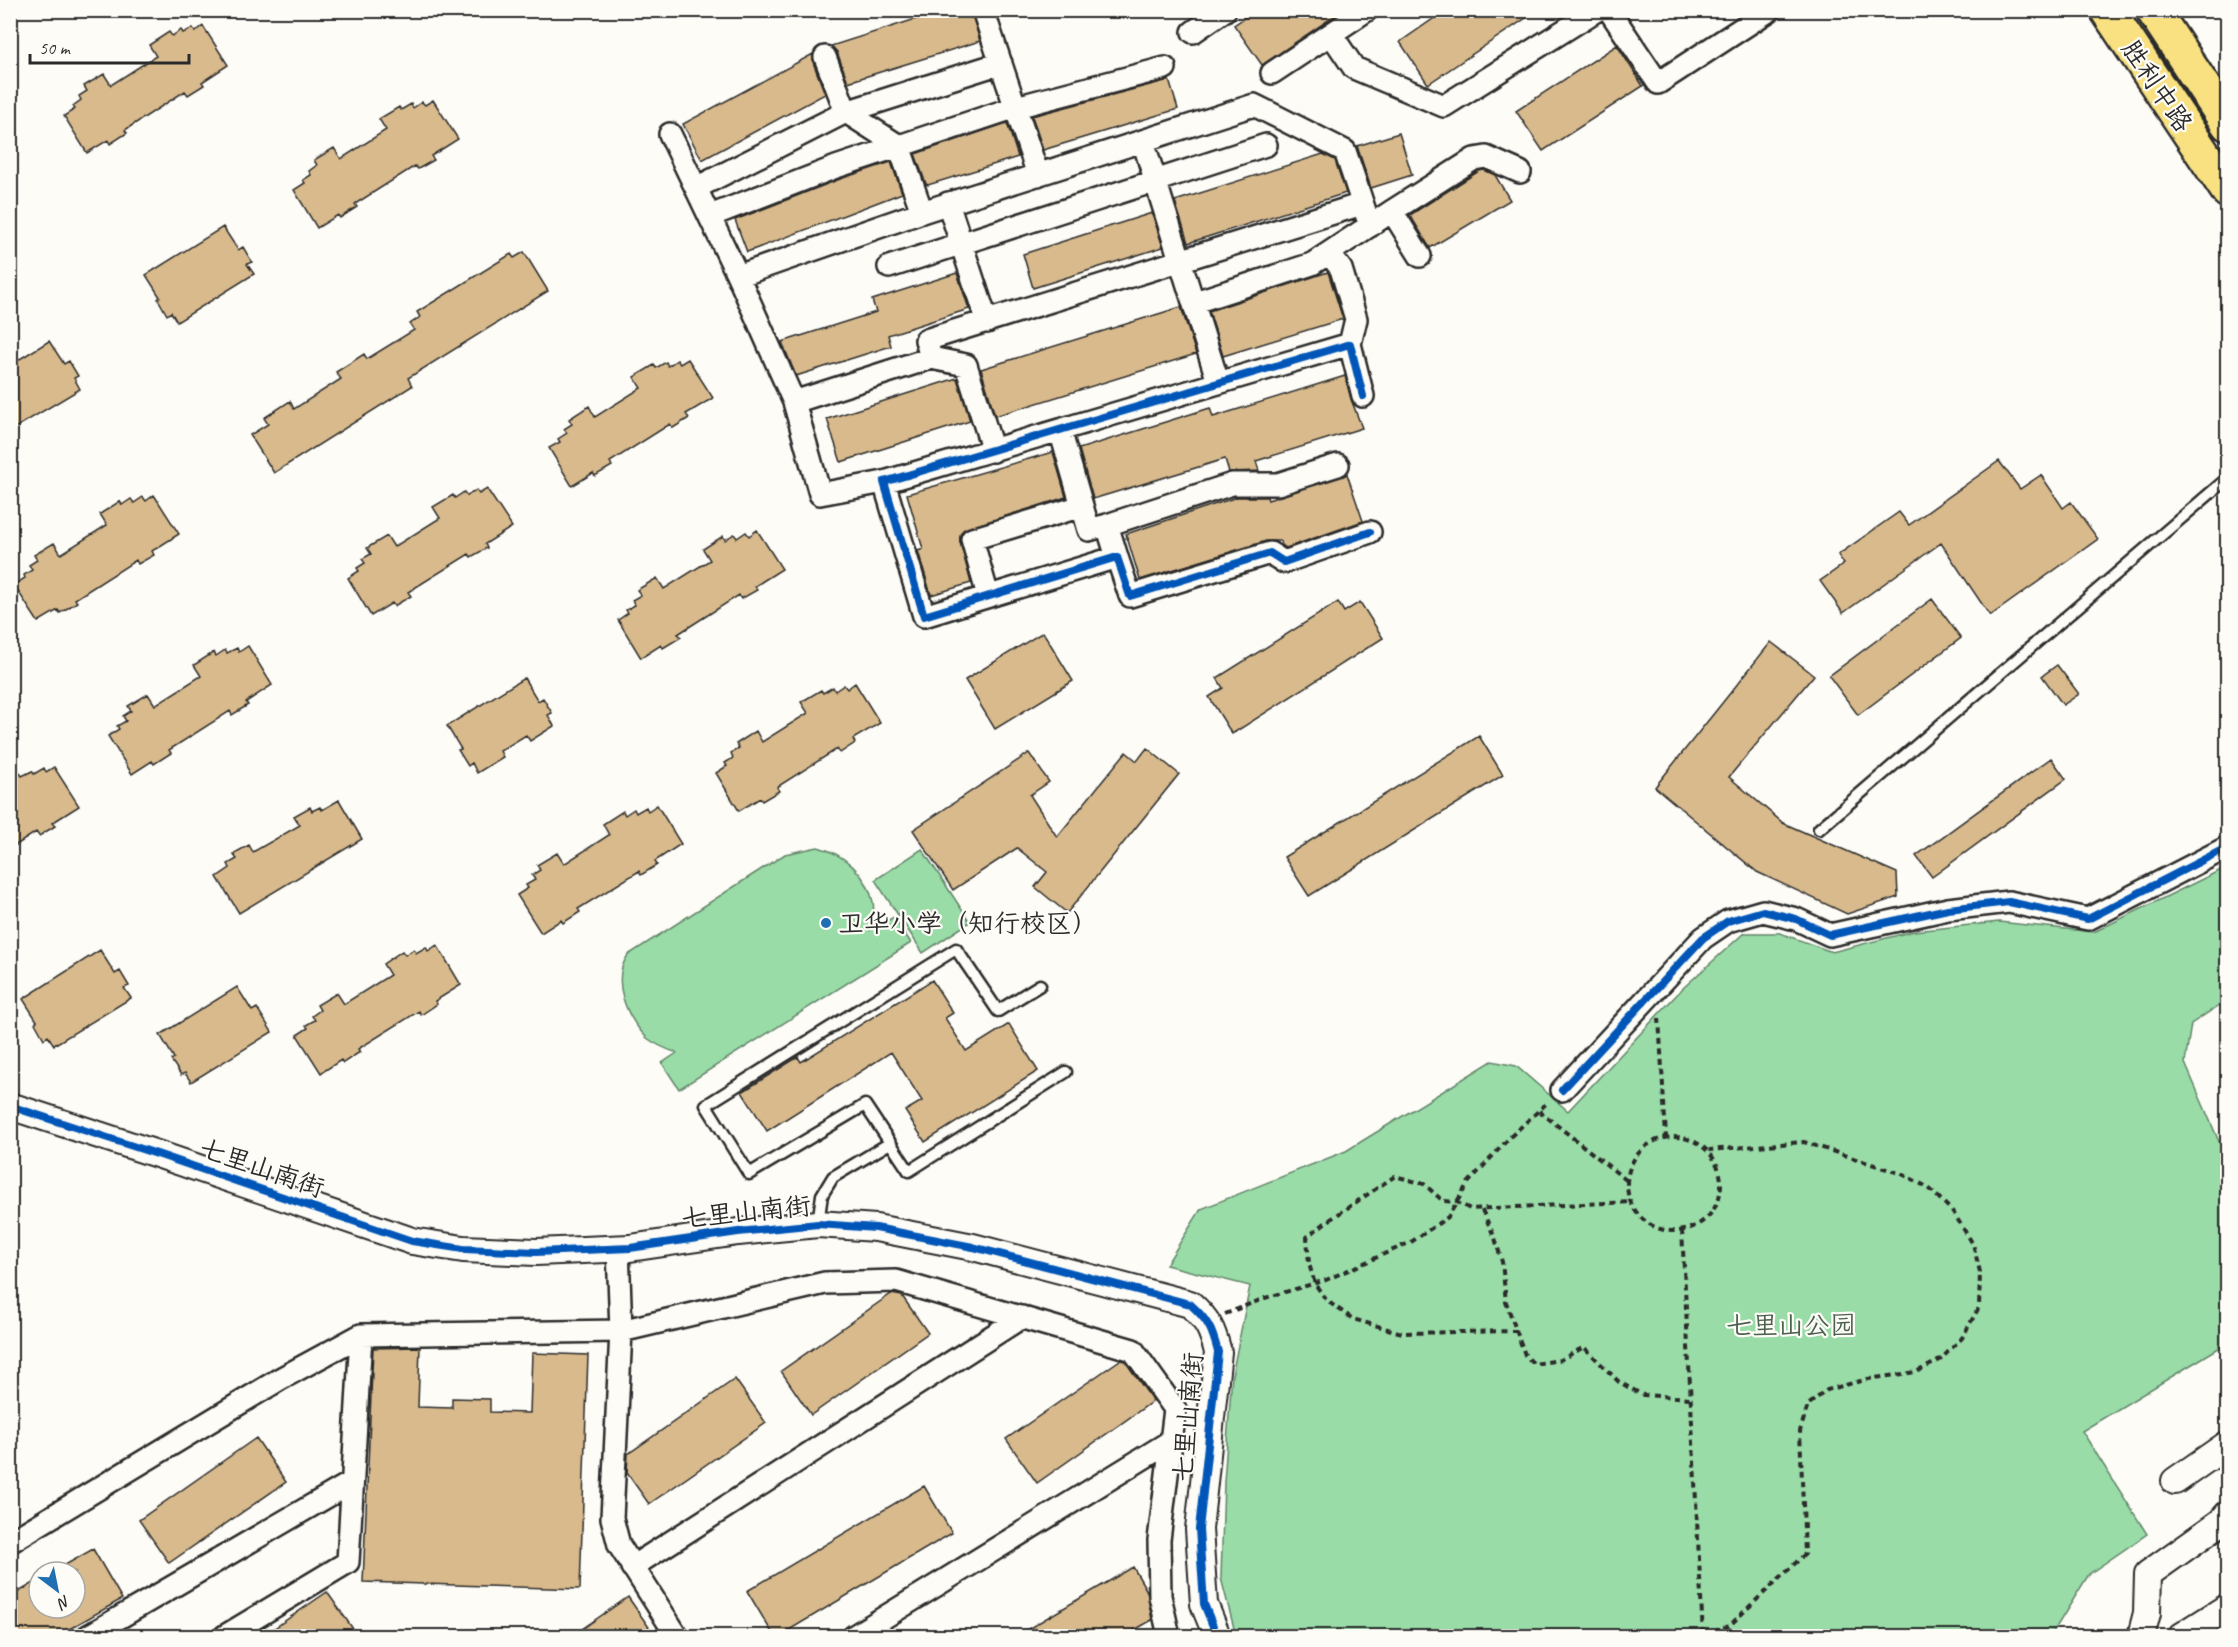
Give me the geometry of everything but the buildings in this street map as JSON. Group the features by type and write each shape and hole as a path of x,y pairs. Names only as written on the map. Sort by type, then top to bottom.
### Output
{"highway":[{"name":"胜利中路","path":"2107,10 2228,191"},
{"name":"胜利中路","path":"2153,10 2228,124"}],"street":[{"path":"983,10 1038,175"},
{"path":"1193,32 1225,10"},
{"path":"1272,73 1367,10"},
{"path":"1331,34 1354,68 1444,106 1597,10"},
{"path":"1609,10 1658,83 1770,10"},
{"path":"825,57 846,112 899,146 922,212"},
{"path":"696,188 846,112 1001,63"},
{"path":"710,216 836,166 1016,107 1165,68"},
{"path":"738,276 948,203 1254,105 1344,150 1370,226"},
{"path":"670,134 738,276 794,402 820,494 884,482 1350,344"},
{"path":"1143,141 1195,302 1218,382"},
{"path":"889,267 1266,146"},
{"path":"1195,302 1312,264 1474,159 1486,157 1520,172"},
{"path":"948,203 987,322"},
{"path":"931,358 926,340 1362,204"},
{"path":"1392,211 1420,256"},
{"path":"1329,253 1341,269 1356,319 1350,344 1363,396"},
{"path":"794,402 931,358 966,365 993,451"},
{"path":"1060,430 1089,530 1232,484 1278,484 1338,465"},
{"path":"884,482 924,616 1117,557"},
{"path":"988,596 972,539 1082,506"},
{"path":"1107,525 1130,596 1270,553 1284,562 1370,532"},
{"path":"1562,1090 1703,938 1728,921 1763,911 1796,919 1830,936 1948,909 2009,902 2088,919 2228,847"},
{"name":"七里山南街","path":"10,1106 412,1241 463,1249 536,1252 618,1248 818,1224 876,1228 973,1247 1190,1304 1205,1317 1218,1352 1199,1529 1204,1605 1217,1636"},
{"path":"618,1248 621,1331 612,1518 619,1545 677,1636"},
{"path":"10,1542 280,1379 361,1335 621,1331 825,1283 896,1281 1133,1350 1174,1409 1159,1540 1160,1596 1169,1636"},
{"path":"632,1567 1022,1317"},
{"path":"225,1636 348,1562 361,1335"},
{"path":"854,1636 1171,1441"},
{"path":"2175,1480 2228,1444"},
{"path":"88,1636 352,1482"},
{"path":"2141,1636 2147,1613 2148,1574 2225,1523"},
{"path":"2182,1636 2228,1607"}],"lane":[{"path":"1819,829 2228,478"},
{"path":"1040,985 998,1011 956,949 706,1105 749,1174 865,1105 909,1171 1066,1072"},
{"path":"818,1224 822,1195 834,1177 890,1143"}],"path":[{"path":"1657,988 1666,1137"},
{"path":"1209,1324 1256,1301 1315,1284 1411,1242 1448,1217 1468,1183 1510,1137 1562,1090"},
{"path":"1539,1111 1626,1180"},
{"path":"1666,1137 1696,1141 1709,1150 1718,1163 1722,1178 1721,1193 1716,1207 1705,1220 1692,1228 1682,1230 1660,1229 1645,1222 1634,1210 1628,1196 1626,1180 1630,1164 1640,1151 1652,1142 1666,1137"},
{"path":"1682,1230 1704,1636 1729,1626 1805,1554 1800,1431 1808,1405 1827,1390 1916,1372 1940,1360 1962,1338 1979,1307 1980,1272 1973,1244 1953,1212 1929,1188 1902,1174 1804,1142 1709,1150"},
{"path":"1516,1331 1402,1333 1353,1319 1327,1301 1315,1284 1309,1264 1307,1237 1395,1176 1424,1184 1443,1202 1457,1202 1470,1209 1631,1202"},
{"path":"1482,1210 1495,1238 1502,1262 1506,1302 1525,1355 1534,1364 1560,1360 1584,1347 1619,1382 1643,1395 1690,1398"}],"green space":[{"path":"818,847 845,860 866,883 874,905 870,930 894,917 911,943 679,1089 662,1063 677,1053 647,1038 627,1010 623,999 621,976 628,955 785,854"},
{"path":"922,849 970,922 923,953 875,880"},
{"name":"七里山公园","path":"2227,867 2227,1000 2191,1024 2185,1063 2227,1160 2227,1343 2082,1431 2147,1534 2089,1574 2054,1631 2044,1636 1236,1636 1221,1578 1224,1482 1232,1375 1250,1286 1166,1265 1201,1209 1346,1151 1492,1061 1516,1066 1568,1111 1682,989 1744,933 1780,933 1832,952 1914,931 1999,922 2094,932"}],"cycle path":[{"path":"1363,396 1350,344 884,482 924,616 1117,557 1130,596 1270,553 1284,562 1370,532"},
{"path":"1562,1090 1703,938 1728,921 1763,911 1796,919 1830,935 1948,909 2009,902 2088,919 2228,847"},
{"path":"10,1106 412,1241 463,1249 536,1252 630,1248 738,1232 818,1224 876,1228 973,1247 1190,1304 1208,1325 1218,1352 1199,1529 1204,1604 1217,1636"}],"place":[{"name":"卫华小学（知行校区）","path":"826,923"}]}
